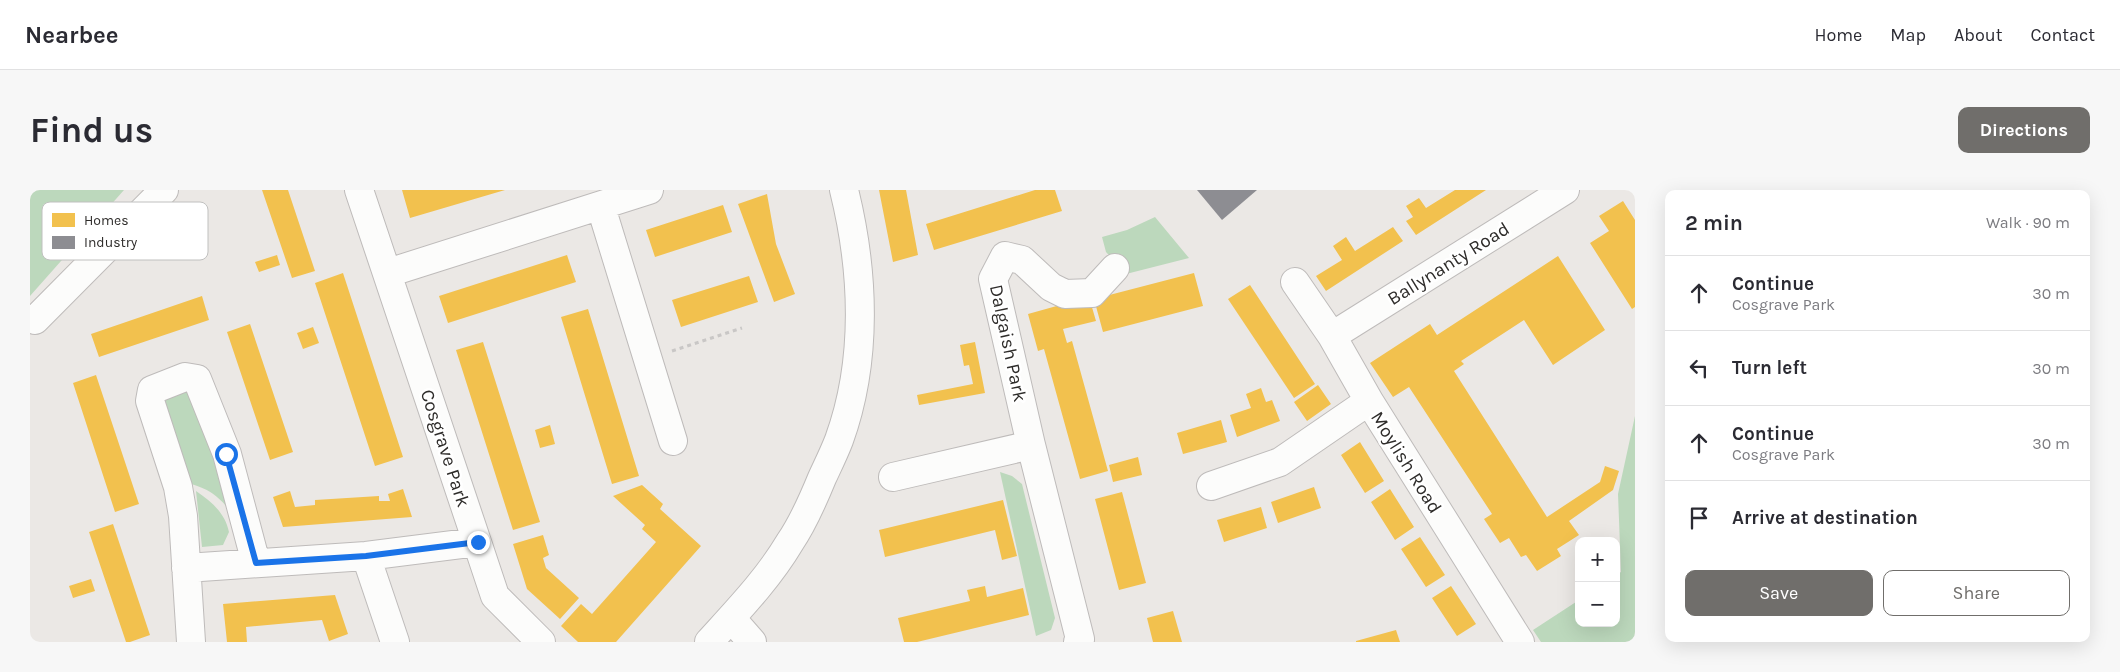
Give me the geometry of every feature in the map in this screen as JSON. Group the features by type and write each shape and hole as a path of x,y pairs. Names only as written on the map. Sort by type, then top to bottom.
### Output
{"street":[{"path":"152,202 164,190"},
{"name":"Cosgrave Park","path":"359,190 495,596 542,642"},
{"path":"388,273 649,190"},
{"path":"709,642 767,575 791,542 815,496 839,439 850,401 859,346 859,286 854,228 844,190"},
{"name":"Ballynanty Road","path":"1332,336 1564,190"},
{"path":"600,207 646,359 673,440"},
{"name":"Dalgaish Park","path":"1078,642 1080,639 1031,445 993,279 1005,256 1022,260 1051,287 1065,294 1092,293 1115,268"},
{"path":"35,320 95,260"},
{"name":"Moylish Road","path":"1295,282 1332,336 1511,639"},
{"path":"191,642 183,516 178,487 150,401 152,390 185,377 197,379 226,454 256,563"},
{"path":"1211,486 1280,462 1369,401"},
{"path":"892,476 1031,445"},
{"path":"186,568 366,556 478,542"},
{"path":"366,556 395,642"},
{"path":"731,618 752,642"}],"path":[{"path":"646,359 742,328"}],"green space":[{"path":"30,190 124,190 113,202 42,202 42,260 62,260 30,296"},
{"path":"1155,217 1189,258 1126,274 1106,252 1102,237 1127,230"},
{"path":"192,391 210,450 234,515 214,494 187,483 162,401 179,392"},
{"path":"1635,416 1635,642 1541,642 1533,630 1575,603 1575,627 1620,627 1621,572 1618,494"},
{"path":"1000,472 1012,476 1022,484 1055,618 1051,630 1036,636"},
{"path":"196,491 212,504 221,514 227,525 229,532 223,545 202,547"}],"building: Homes":[{"path":"262,190 288,190 315,271 292,278"},
{"path":"402,190 505,190 410,218"},
{"path":"879,190 906,190 918,255 893,262"},
{"path":"1035,190 1055,190 1062,211 934,250 926,224"},
{"path":"1455,190 1486,190 1416,235 1406,221 1413,217 1406,206 1419,198 1426,208"},
{"path":"767,194 776,244 795,294 774,302 738,204"},
{"path":"1623,201 1635,220 1635,307 1632,309 1590,243 1609,231 1599,216"},
{"path":"723,205 732,232 655,257 646,230"},
{"path":"1393,227 1403,241 1326,291 1316,276 1342,260 1333,246 1346,237 1355,251"},
{"path":"277,255 280,265 259,272 255,262"},
{"path":"567,255 576,282 448,323 439,296"},
{"path":"1558,256 1605,330 1553,365 1524,320 1461,361 1464,364 1454,371 1547,517 1600,482 1605,466 1619,471 1613,490 1569,521 1579,535 1557,549 1561,556 1537,571 1526,555 1521,557 1509,538 1500,543 1484,519 1492,514 1409,387 1393,397 1370,363 1430,324 1437,335"},
{"path":"343,273 403,457 375,466 315,283"},
{"path":"1194,273 1203,306 1103,332 1094,299"},
{"path":"749,276 758,302 681,327 672,300"},
{"path":"1250,285 1315,384 1294,398 1228,299"},
{"path":"202,296 209,320 99,357 91,334"},
{"path":"1089,297 1096,321 1063,329 1067,343 1072,341 1108,471 1080,479 1044,349 1038,351 1028,314"},
{"path":"588,309 639,476 612,484 561,317"},
{"path":"250,324 293,452 270,460 227,332"},
{"path":"313,327 319,343 303,349 297,333"},
{"path":"483,342 540,522 513,530 456,350"},
{"path":"975,342 985,393 919,405 917,395 973,384 969,365 964,366 960,345"},
{"path":"96,375 139,504 115,512 73,383"},
{"path":"1318,385 1331,404 1307,421 1294,402"},
{"path":"1261,388 1266,402 1272,400 1280,421 1237,437 1230,415 1251,408 1246,394"},
{"path":"1221,420 1227,442 1183,454 1177,433"},
{"path":"550,425 555,444 540,448 535,430"},
{"path":"1360,442 1384,481 1365,493 1341,455"},
{"path":"1138,457 1142,475 1113,482 1109,465"},
{"path":"642,485 663,504 660,509 701,546 616,642 578,642 561,626 581,604 592,614 656,542 642,529 645,525 613,496"},
{"path":"1314,487 1321,508 1278,523 1271,502"},
{"path":"403,489 412,517 283,527 273,497 290,491 295,507 315,505 315,500 379,496 379,501 390,501 388,494"},
{"path":"1390,489 1414,527 1395,540 1371,502"},
{"path":"1122,492 1146,583 1119,590 1095,499"},
{"path":"1003,500 1017,556 1002,560 995,530 885,557 879,530"},
{"path":"1261,507 1267,528 1224,542 1217,520"},
{"path":"113,524 150,635 130,642 126,642 89,532"},
{"path":"543,535 549,555 543,558 546,568 579,598 560,619 527,589 513,544"},
{"path":"1420,537 1445,575 1426,587 1401,549"},
{"path":"91,579 95,591 73,598 69,586"},
{"path":"985,586 987,597 1023,588 1029,615 917,642 904,642 898,618 970,601 967,590"},
{"path":"1451,586 1476,624 1457,636 1432,598"},
{"path":"335,595 348,634 329,641 322,620 246,627 247,642 227,642 223,604"},
{"path":"1173,611 1182,642 1153,642 1147,618"},
{"path":"1396,630 1400,642 1356,642 1356,641"}],"building: Industry":[{"path":"1197,190 1257,190 1222,220"}],"route":[{"path":"226,454 256,563 366,556 478,542"}]}
